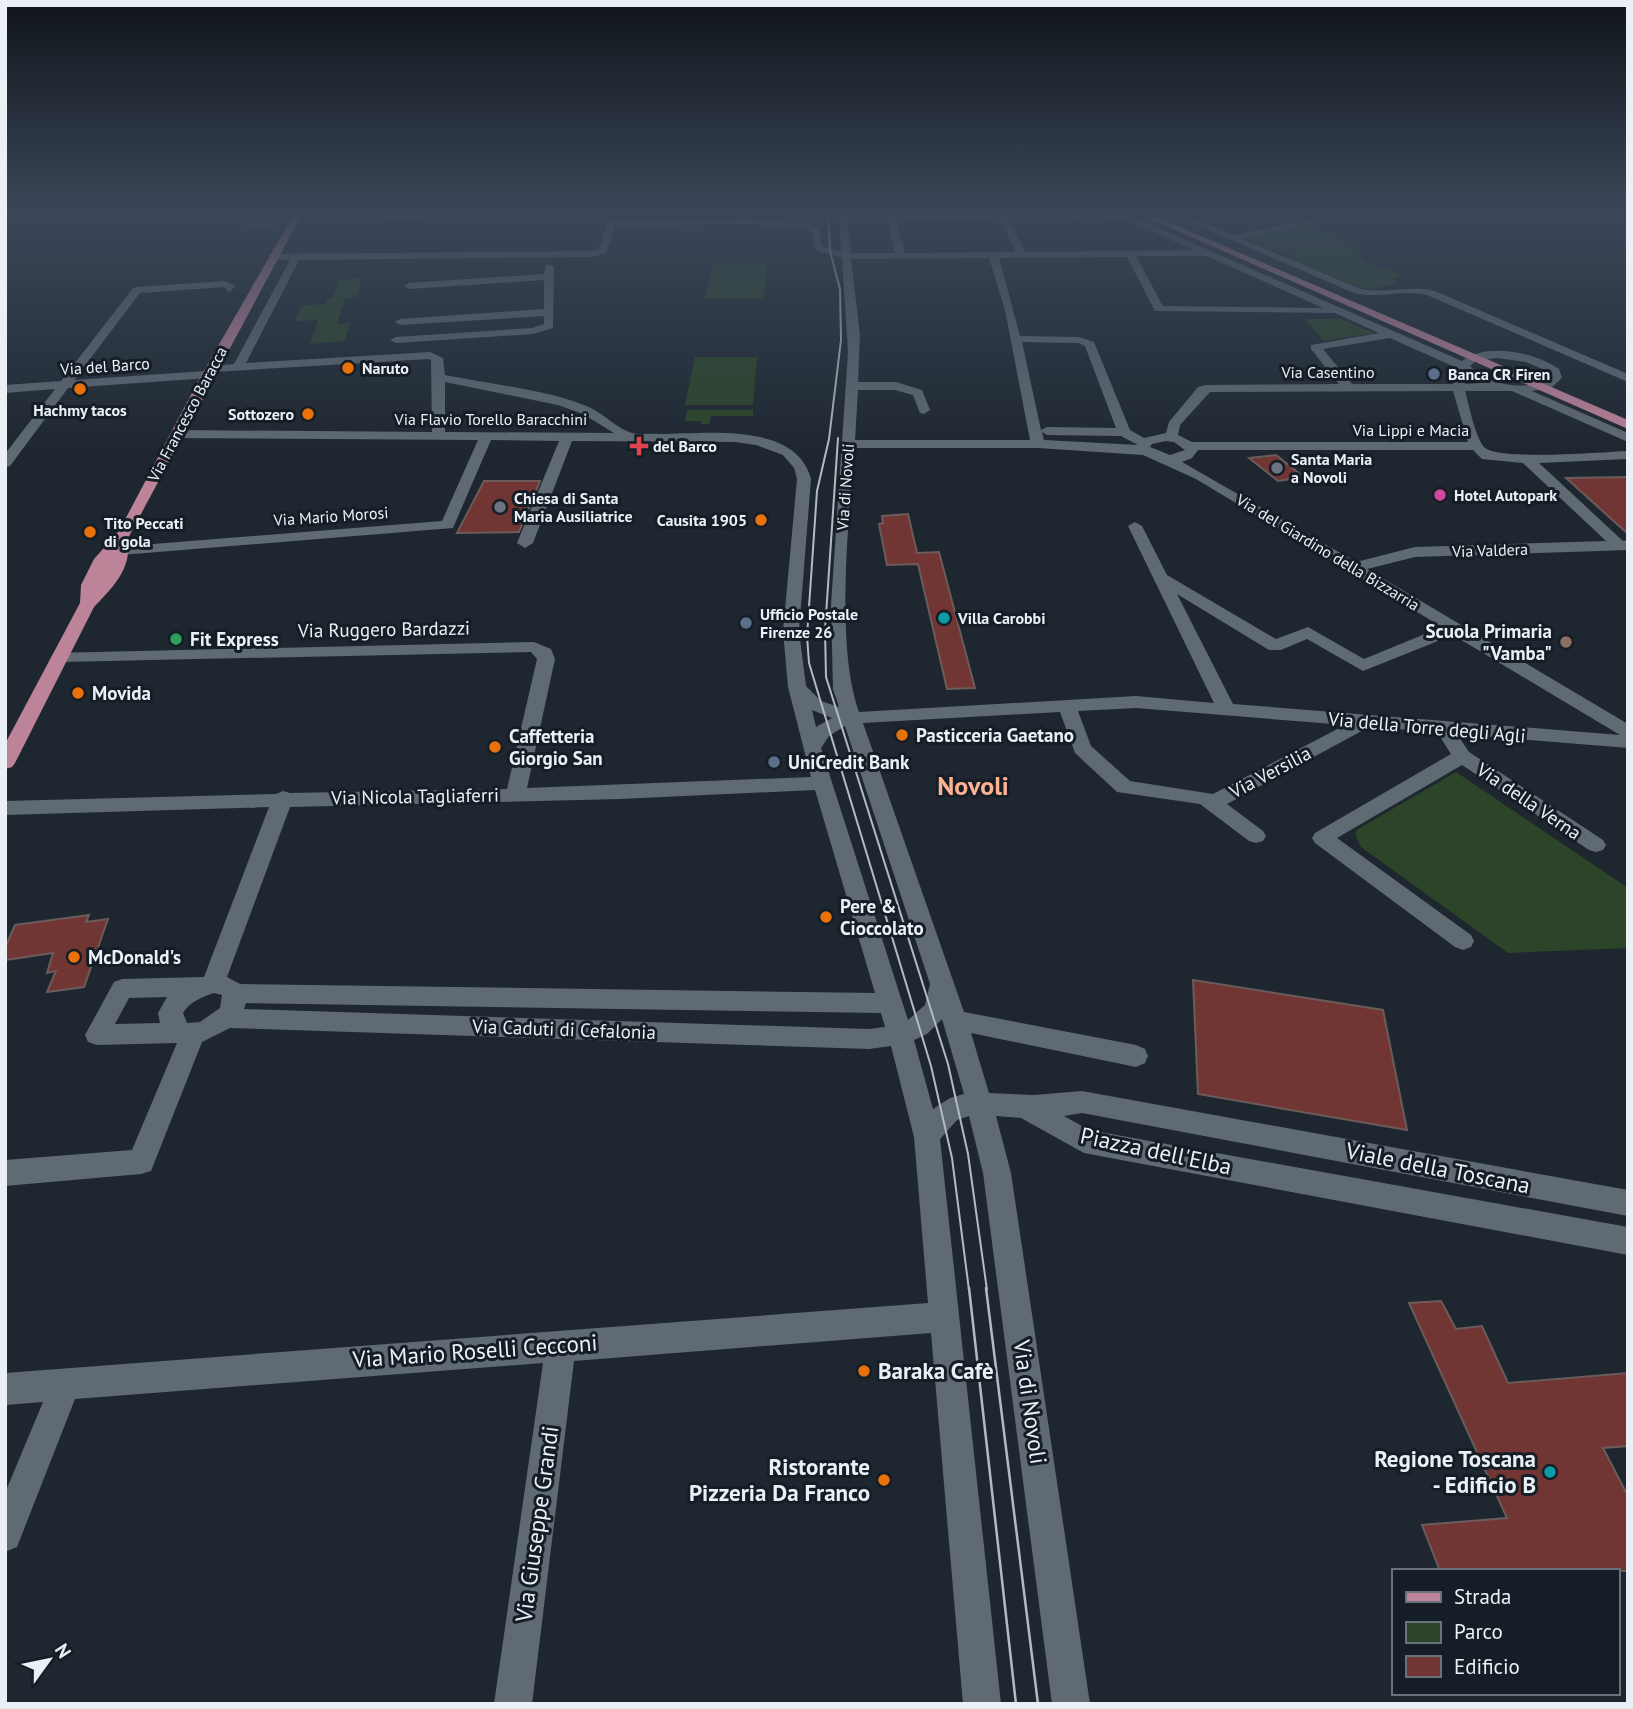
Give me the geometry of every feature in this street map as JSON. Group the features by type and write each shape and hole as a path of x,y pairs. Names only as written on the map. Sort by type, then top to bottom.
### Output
{"main road":[{"name":"Via Francesco Baracca","path":"5,763 88,603 108,583 122,557 121,546 176,434 252,294"},
{"path":"1323,294 1473,360 1628,418"},
{"path":"1328,294 1473,360"},
{"path":"1544,385 1628,425"}],"street":[{"path":"5,463 134,294"},
{"name":"Via Francesco Baracca","path":"238,367 277,294"},
{"path":"406,298 407,294"},
{"path":"465,294 476,299 549,312"},
{"path":"400,322 490,294"},
{"path":"396,340 533,331 549,326 549,294"},
{"name":"Via di Novoli","path":"850,294 855,335 838,640 842,689 955,1020 980,1103 997,1173 1071,1704"},
{"path":"1004,294 1016,339 1036,437"},
{"path":"1151,294 1159,309 1341,311"},
{"path":"1303,294 1394,334 1473,360 1513,356 1542,363 1556,373 1555,380 1544,385 1512,387"},
{"path":"1372,294 1391,294"},
{"path":"1433,294 1628,378"},
{"path":"391,356 403,310"},
{"path":"1348,387 1315,347 1394,334"},
{"path":"1016,339 1079,340 1090,344 1124,432 1145,447"},
{"name":"Via del Barco","path":"5,389 391,356 434,356 438,360 439,377"},
{"path":"1542,363 1576,356"},
{"path":"1473,360 1468,373 1482,381 1512,387 1628,438"},
{"path":"1473,360 1462,388 1483,441 1476,446"},
{"path":"438,436 439,377 561,402 587,411 629,437"},
{"path":"851,386 896,386 918,393 924,410"},
{"name":"Via Casentino","path":"1171,438 1174,425 1205,389 1512,387"},
{"name":"Via Lippi e Macia","path":"848,444 1124,432"},
{"name":"Via Flavio Torello Baracchini","path":"176,434 629,437 756,441 785,450 798,463 804,479 791,631 797,687"},
{"name":"Via Mario Morosi","path":"121,546 448,524 486,436"},
{"path":"525,543 567,436"},
{"name":"Via Lippi e Macia","path":"1036,437 1145,447 1166,459 1189,451 1476,446 1487,457 1527,459 1606,455 1623,460"},
{"name":"Via Lippi e Macia","path":"1145,447 1154,438 1171,438 1189,451"},
{"name":"Via del Giardino della Bizzarria","path":"1189,451 1201,476"},
{"name":"Via del Giardino della Bizzarria","path":"1166,459 1201,476 1628,732"},
{"path":"1527,459 1623,545"},
{"path":"1135,526 1226,709"},
{"name":"Via Valdera","path":"1354,567 1405,553 1623,545"},
{"name":"Via del Giardino della Bizzarria","path":"1163,578 1275,646 1308,632 1363,666 1455,628"},
{"name":"Via Ruggero Bardazzi","path":"61,657 526,647 540,649 546,659 516,795"},
{"path":"797,687 815,705 851,718"},
{"path":"797,687 812,748 901,1034 927,1137 982,1704"},
{"name":"Via della Torre degli Agli","path":"851,718 1132,702 1628,742"},
{"name":"Via Versilia","path":"1067,705 1082,749 1124,787 1205,798 1256,836"},
{"path":"812,748 817,735 827,727 851,718"},
{"name":"Via Versilia","path":"1212,803 1366,721"},
{"path":"1444,729 1462,756 1322,838 1463,941"},
{"name":"Via della Verna","path":"1462,756 1596,845"},
{"name":"Via Nicola Tagliaferri","path":"5,808 283,798 516,795 824,783"},
{"path":"214,988 283,798"},
{"path":"901,1034 920,1026 933,1016 940,1003 942,984"},
{"path":"214,988 233,1009 226,1018 205,1031 188,1034 173,1029 169,1021 170,1012 184,994 214,988"},
{"name":"Via Caduti di Cefalonia","path":"188,1034 97,1035 122,989 214,988 891,1003"},
{"name":"Via Caduti di Cefalonia","path":"226,1018 847,1039 901,1034"},
{"path":"955,1020 1136,1056"},
{"path":"5,1173 141,1162 188,1034"},
{"name":"Piazza dell'Elba","path":"980,1103 1025,1107 1082,1102 1248,1132"},
{"path":"927,1137 945,1112 964,1104 980,1103"},
{"name":"Piazza dell'Elba","path":"1025,1107 1084,1141 1251,1171"},
{"name":"Viale della Toscana","path":"1248,1132 1628,1203"},
{"name":"Viale della Toscana","path":"1251,1171 1628,1241"},
{"name":"Via Mario Roselli Cecconi","path":"5,1389 946,1317"},
{"name":"Via Giuseppe Grandi","path":"513,1704 561,1345"},
{"path":"5,1535 66,1383"}],"green space":[{"path":"334,294 358,294 357,297 345,298 337,324 350,323 345,341 310,344 318,320 295,321 301,306 325,304 327,299 333,298"},
{"path":"706,294 764,294 764,299 705,299"},
{"path":"1305,319 1341,319 1374,333 1324,341"},
{"path":"695,357 757,357 753,405 685,405"},
{"path":"687,410 753,410 753,416 711,416 709,424 701,424 701,421 685,421"},
{"path":"1456,772 1628,888 1628,948 1508,953 1361,847 1355,834 1358,829"}],"building":[{"name":"Santa Maria a Novoli","path":"1276,455 1304,477 1278,481 1249,458"},
{"path":"1628,477 1628,534 1566,478"},
{"name":"Chiesa di Santa Maria Ausiliatrice","path":"484,481 540,481 519,532 457,533"},
{"name":"Villa Carobbi","path":"908,514 917,553 939,552 975,688 947,689 918,564 887,565 879,524 883,523 882,516"},
{"name":"McDonald's","path":"89,915 86,922 108,919 84,987 47,992 56,971 47,973 53,953 5,960 5,948 15,925"},
{"path":"1193,980 1383,1010 1407,1130 1198,1094"},
{"name":"Regione Toscana - Edificio B","path":"1441,1301 1456,1329 1482,1326 1508,1383 1628,1373 1628,1446 1603,1448 1628,1496 1628,1571 1439,1569 1422,1525 1507,1518 1409,1303"}],"tram line":[{"path":"840,294 841,340 829,439 817,491 807,636 809,663 931,1066 952,1158 969,1290"},
{"path":"838,438 825,630 826,677 948,1064 968,1154 987,1290"},
{"path":"969,1288 1016,1704"},
{"path":"986,1288 1038,1704"}],"place":[{"name":"Naruto","path":"348,368"},
{"name":"Banca CR Firen","path":"1434,374"},
{"name":"Hachmy tacos","path":"80,389"},
{"name":"Sottozero","path":"308,414"},
{"name":"del Barco","path":"639,446"},
{"name":"Santa Maria a Novoli","path":"1277,468"},
{"name":"Hotel Autopark","path":"1440,495"},
{"name":"Chiesa di Santa Maria Ausiliatrice","path":"500,507"},
{"name":"Causita 1905","path":"761,520"},
{"name":"Tito Peccati di gola","path":"90,532"},
{"name":"Villa Carobbi","path":"944,618"},
{"name":"Ufficio Postale Firenze 26","path":"746,623"},
{"name":"Fit Express","path":"176,639"},
{"name":"Scuola Primaria \"Vamba\"","path":"1566,642"},
{"name":"Movida","path":"78,693"},
{"name":"Pasticceria Gaetano","path":"902,735"},
{"name":"Caffetteria Giorgio San","path":"495,747"},
{"name":"UniCredit Bank","path":"774,762"},
{"name":"Pere & Cioccolato","path":"826,917"},
{"name":"McDonald's","path":"74,957"},
{"name":"Baraka Cafè","path":"864,1371"},
{"name":"Regione Toscana - Edificio B","path":"1550,1472"},
{"name":"Ristorante Pizzeria Da Franco","path":"884,1480"}],"district":[{"name":"Novoli","path":"973,786"}]}
